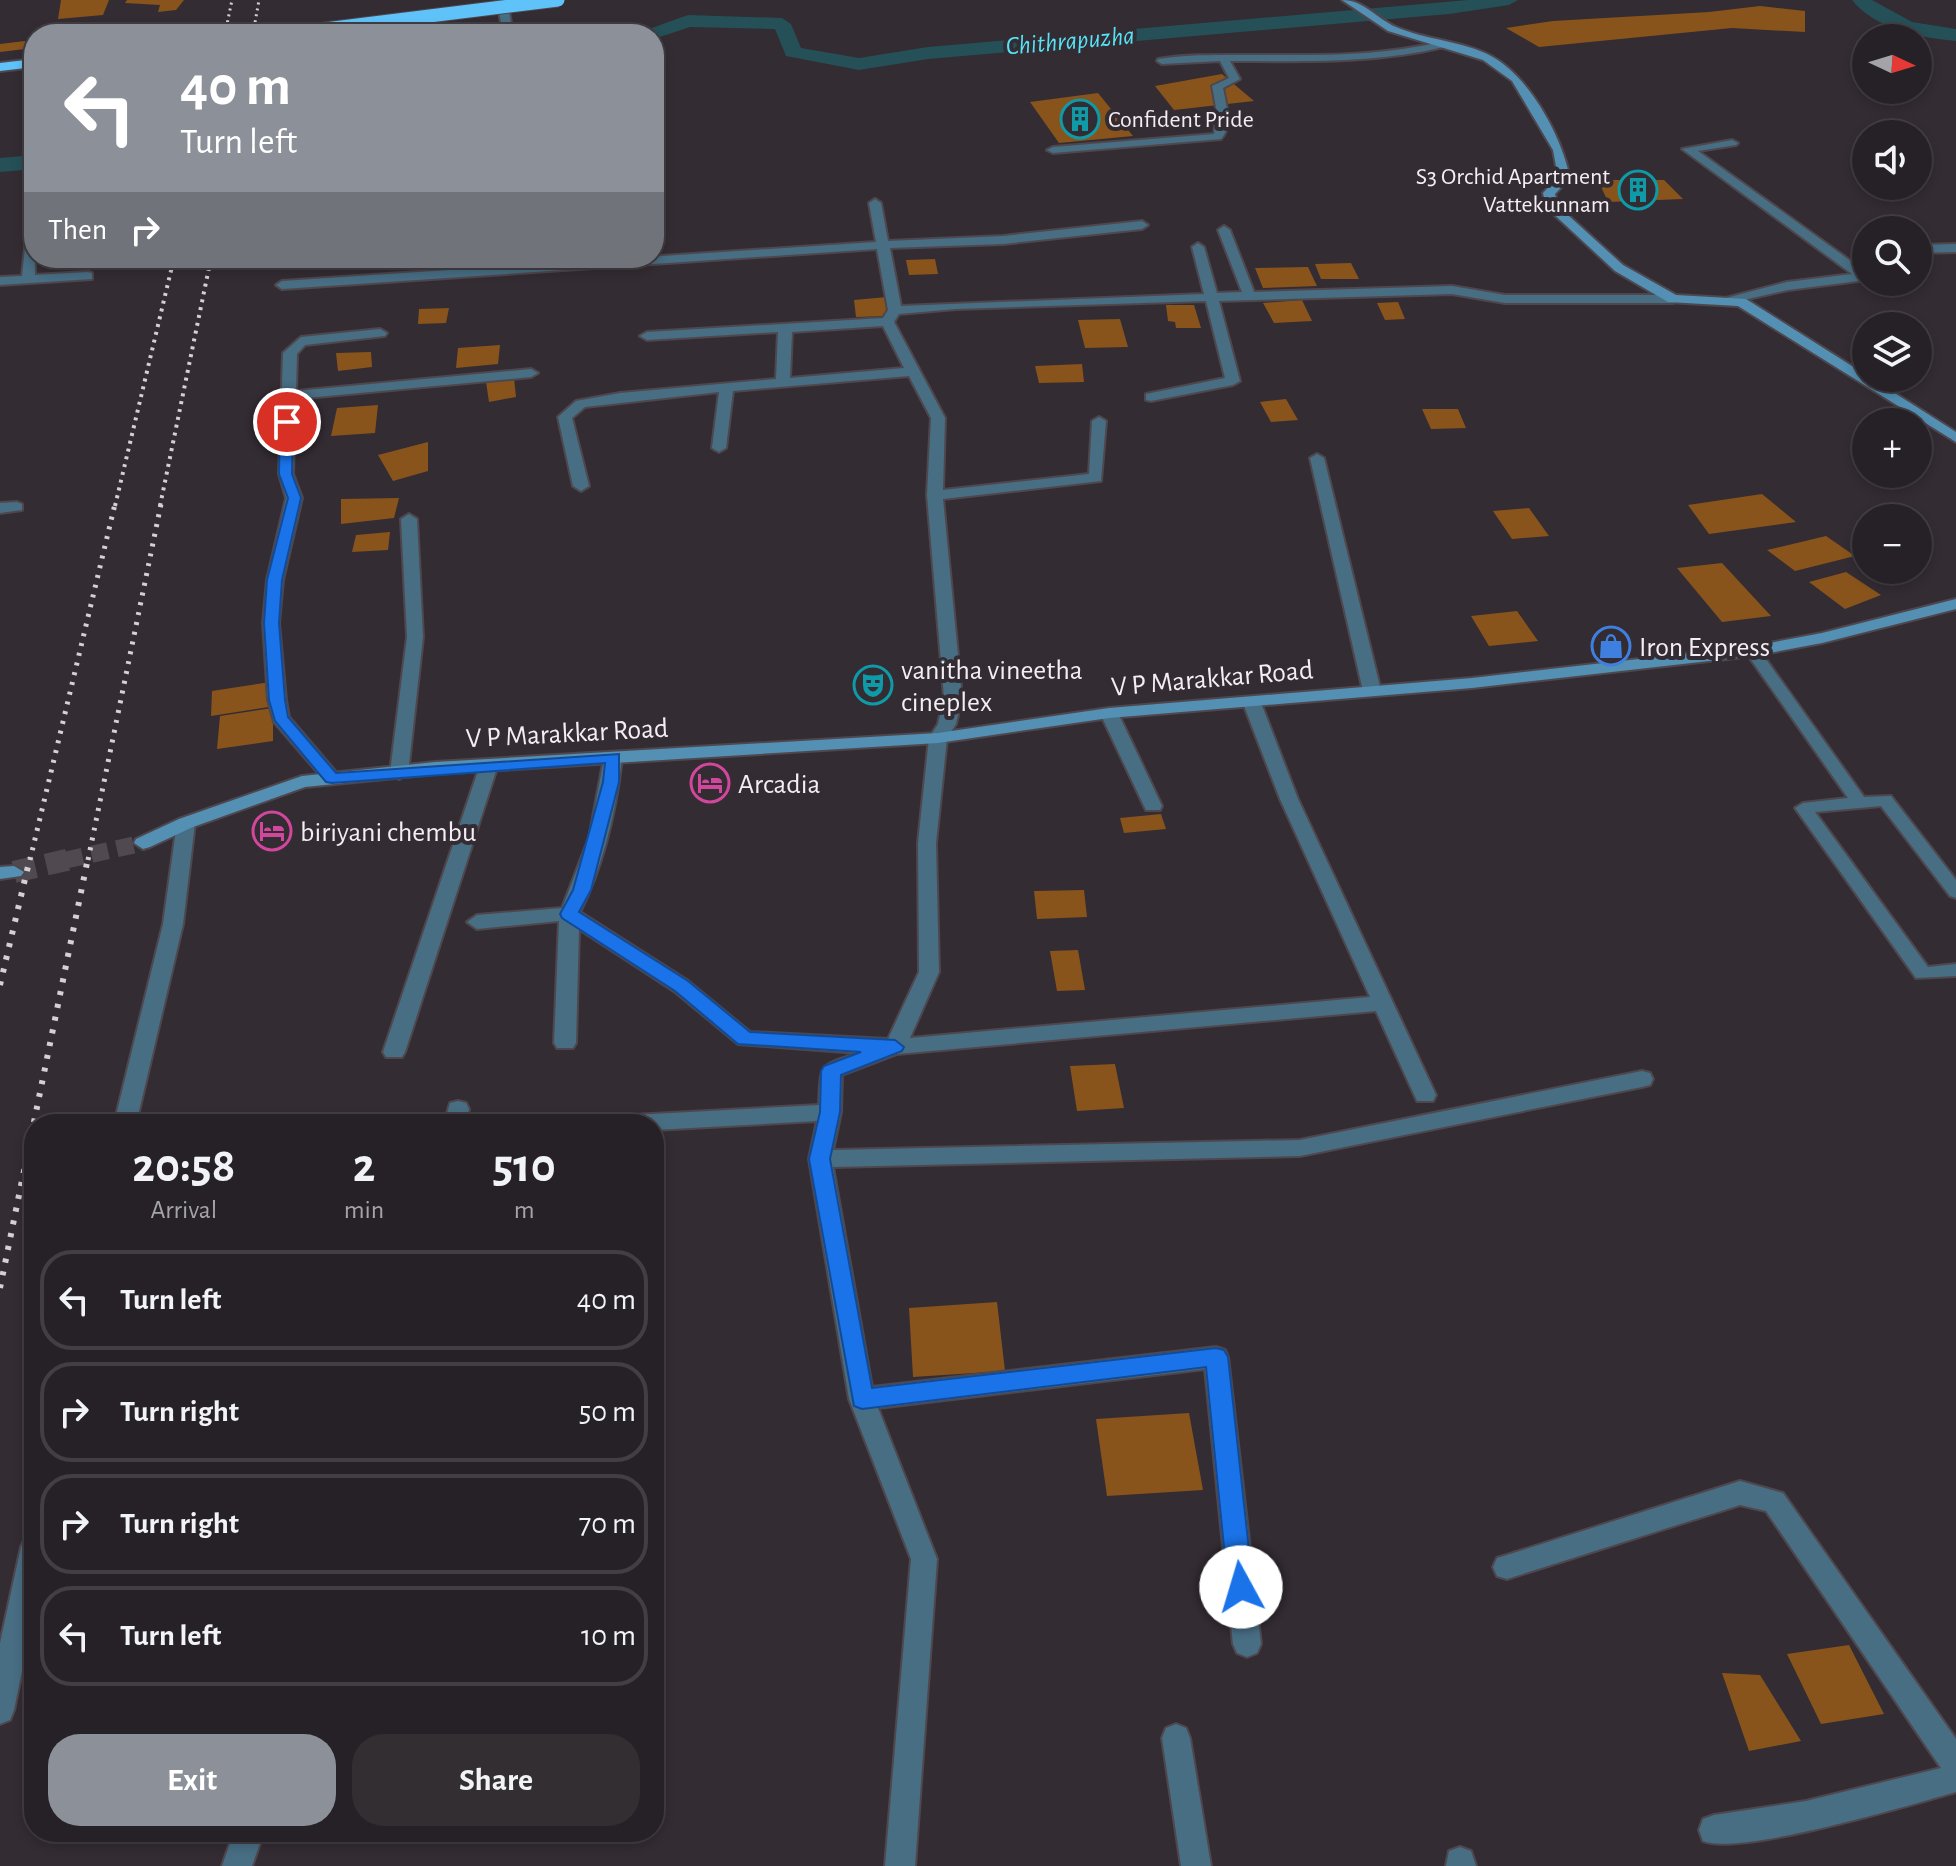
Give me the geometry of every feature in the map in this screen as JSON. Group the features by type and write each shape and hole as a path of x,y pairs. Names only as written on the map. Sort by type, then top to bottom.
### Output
{"highway":[{"path":"365,24 558,0"},
{"path":"0,67 24,64"}],"street":[{"path":"502,0 506,24"},
{"path":"1347,0 1392,29 1487,58 1516,79 1559,150 1564,178 1549,193 1552,207 1619,268 1673,299"},
{"path":"1162,61 1352,58 1406,53 1440,45"},
{"path":"1053,150 1217,137 1221,133 1222,113 1217,86 1235,79 1223,58"},
{"path":"1732,143 1688,149 1852,267"},
{"path":"875,203 891,316 913,371 938,418 935,495 953,697 947,724 938,738 927,843 929,972 895,1047 831,1071 830,1112 820,1159 862,1399 924,1559 900,1866"},
{"path":"664,259 883,244 1003,240 1142,225"},
{"path":"1224,230 1249,295"},
{"path":"1151,397 1233,381 1198,247"},
{"path":"1932,249 1956,248"},
{"path":"28,280 29,268"},
{"path":"282,285 531,268"},
{"path":"0,281 88,276"},
{"path":"1731,301 1787,286 1852,278"},
{"path":"647,336 785,329 956,305 1249,295 1452,290 1505,299 1731,301 1741,302 1765,314 1956,438"},
{"path":"783,384 785,329"},
{"path":"332,778 280,718 277,700 271,623 275,580 294,498 286,474 290,353 298,342 380,333"},
{"path":"581,486 565,417 581,404 620,397 913,371"},
{"path":"287,396 531,373"},
{"path":"719,448 726,389"},
{"path":"935,495 1096,478 1099,421"},
{"path":"1317,458 1372,691"},
{"path":"399,773 415,637 409,519"},
{"name":"V P Marakkar Road","path":"143,843 272,790 332,778 489,765 938,738 1109,713 1472,683 1753,651 1881,625 1956,604"},
{"path":"1252,703 1289,799 1425,1095"},
{"path":"1109,713 1153,806"},
{"path":"565,1043 569,914 582,890 611,782 613,758"},
{"path":"394,1052 489,765"},
{"path":"127,1114 173,924 186,823"},
{"path":"477,922 569,914 681,986 745,1039 895,1047 1383,1003"},
{"path":"820,1159 1300,1148 1642,1079"},
{"path":"664,1121 830,1112"},
{"path":"862,1399 1216,1357 1247,1644"},
{"path":"1507,1567 1740,1493 1774,1501 1956,1764"},
{"path":"0,1710 24,1595"},
{"path":"1176,1738 1196,1866"},
{"path":"1714,1830 1788,1822 1956,1778"},
{"path":"237,1866 245,1842"}],"lane":[{"path":"1753,651 1859,802"},
{"path":"1956,892 1885,800 1803,808 1923,974 1956,970"}],"building":[{"path":"61,0 109,0 103,15 58,19"},
{"path":"127,0 184,0 176,10 158,12 160,5 125,3"},
{"path":"1760,6 1805,11 1805,32 1732,28 1539,47 1506,28 1553,21"},
{"path":"24,41 24,49 0,52 0,44"},
{"path":"1222,74 1254,101 1174,110 1155,86"},
{"name":"Confident Pride","path":"1098,93 1133,136 1059,143 1030,102"},
{"name":"S3 Orchid Apartment Vattekunnam","path":"1598,180 1664,180 1683,199 1608,202"},
{"path":"935,259 938,274 909,275 906,260"},
{"path":"1351,263 1359,279 1321,279 1315,264"},
{"path":"1308,267 1317,286 1263,288 1255,268"},
{"path":"887,297 888,316 856,317 854,300"},
{"path":"1302,300 1312,321 1274,323 1263,303"},
{"path":"1398,302 1405,319 1385,320 1377,303"},
{"path":"1166,305 1194,305 1201,328 1176,328 1175,322 1168,321"},
{"path":"449,308 446,323 418,324 419,309"},
{"path":"1120,319 1128,347 1085,348 1078,320"},
{"path":"500,345 498,364 456,368 458,348"},
{"path":"371,352 372,367 338,371 336,353"},
{"path":"1082,364 1084,382 1039,383 1035,366"},
{"path":"514,378 516,397 489,402 486,382"},
{"path":"1286,399 1298,420 1271,422 1260,402"},
{"path":"378,405 375,433 331,436 337,408"},
{"path":"1422,409 1458,409 1466,428 1431,429"},
{"path":"428,442 428,471 393,481 378,455"},
{"path":"1762,494 1796,522 1709,534 1688,505"},
{"path":"399,498 394,518 341,524 341,499"},
{"path":"1529,508 1549,536 1512,539 1493,511"},
{"path":"390,532 388,550 352,552 356,535"},
{"path":"1826,536 1852,557 1795,571 1767,550"},
{"path":"1722,563 1771,616 1722,622 1677,568"},
{"path":"1846,572 1852,576 1852,584 1864,584 1881,595 1845,609 1809,582"},
{"path":"1517,611 1538,641 1489,646 1471,616"},
{"path":"270,682 269,707 211,716 212,691"},
{"path":"273,708 273,741 217,749 220,716"},
{"path":"1161,814 1166,829 1124,833 1120,818"},
{"path":"1084,890 1087,917 1037,919 1034,891"},
{"path":"1078,950 1085,990 1057,991 1050,951"},
{"path":"1115,1064 1124,1108 1077,1111 1070,1066"},
{"path":"997,1302 1005,1371 913,1377 909,1308"},
{"path":"1189,1413 1203,1490 1107,1496 1096,1419"},
{"path":"1849,1645 1884,1714 1821,1724 1787,1654"},
{"path":"1722,1673 1760,1675 1801,1741 1749,1751"}],"waterway":[{"name":"Chithrapuzha","path":"664,30 688,21 782,24 793,52 859,64 928,53 1449,8 1509,0"},
{"name":"Chithrapuzha","path":"1861,0 1882,15 1906,26 1956,35"},
{"name":"Chithrapuzha","path":"0,165 24,163"}],"tunnel":[{"path":"74,858 143,843"},
{"path":"14,872 74,858"},
{"path":"66,860 74,858"}],"railway":[{"path":"227,24 232,0"},
{"path":"255,24 259,0"},
{"path":"115,506 172,268"},
{"path":"160,506 209,268"},
{"path":"30,860 115,504"},
{"path":"88,860 161,504"},
{"path":"0,985 30,858"},
{"path":"36,1114 88,858"},
{"path":"0,1288 24,1171"}],"place":[{"name":"Confident Pride","path":"1080,119"},
{"name":"S3 Orchid Apartment Vattekunnam","path":"1638,190"},
{"name":"Iron Express","path":"1611,646"},
{"name":"vanitha vineetha cineplex","path":"873,685"},
{"name":"Arcadia","path":"710,783"},
{"name":"biriyani chembu","path":"272,831"}],"route":[{"path":"287,422 286,474 294,498 275,580 271,623 280,718 332,778 435,768 613,758 611,782 582,890 569,914 681,986 745,1039 895,1047 831,1071 830,1112 820,1159 862,1399 1216,1357 1241,1587"}]}
